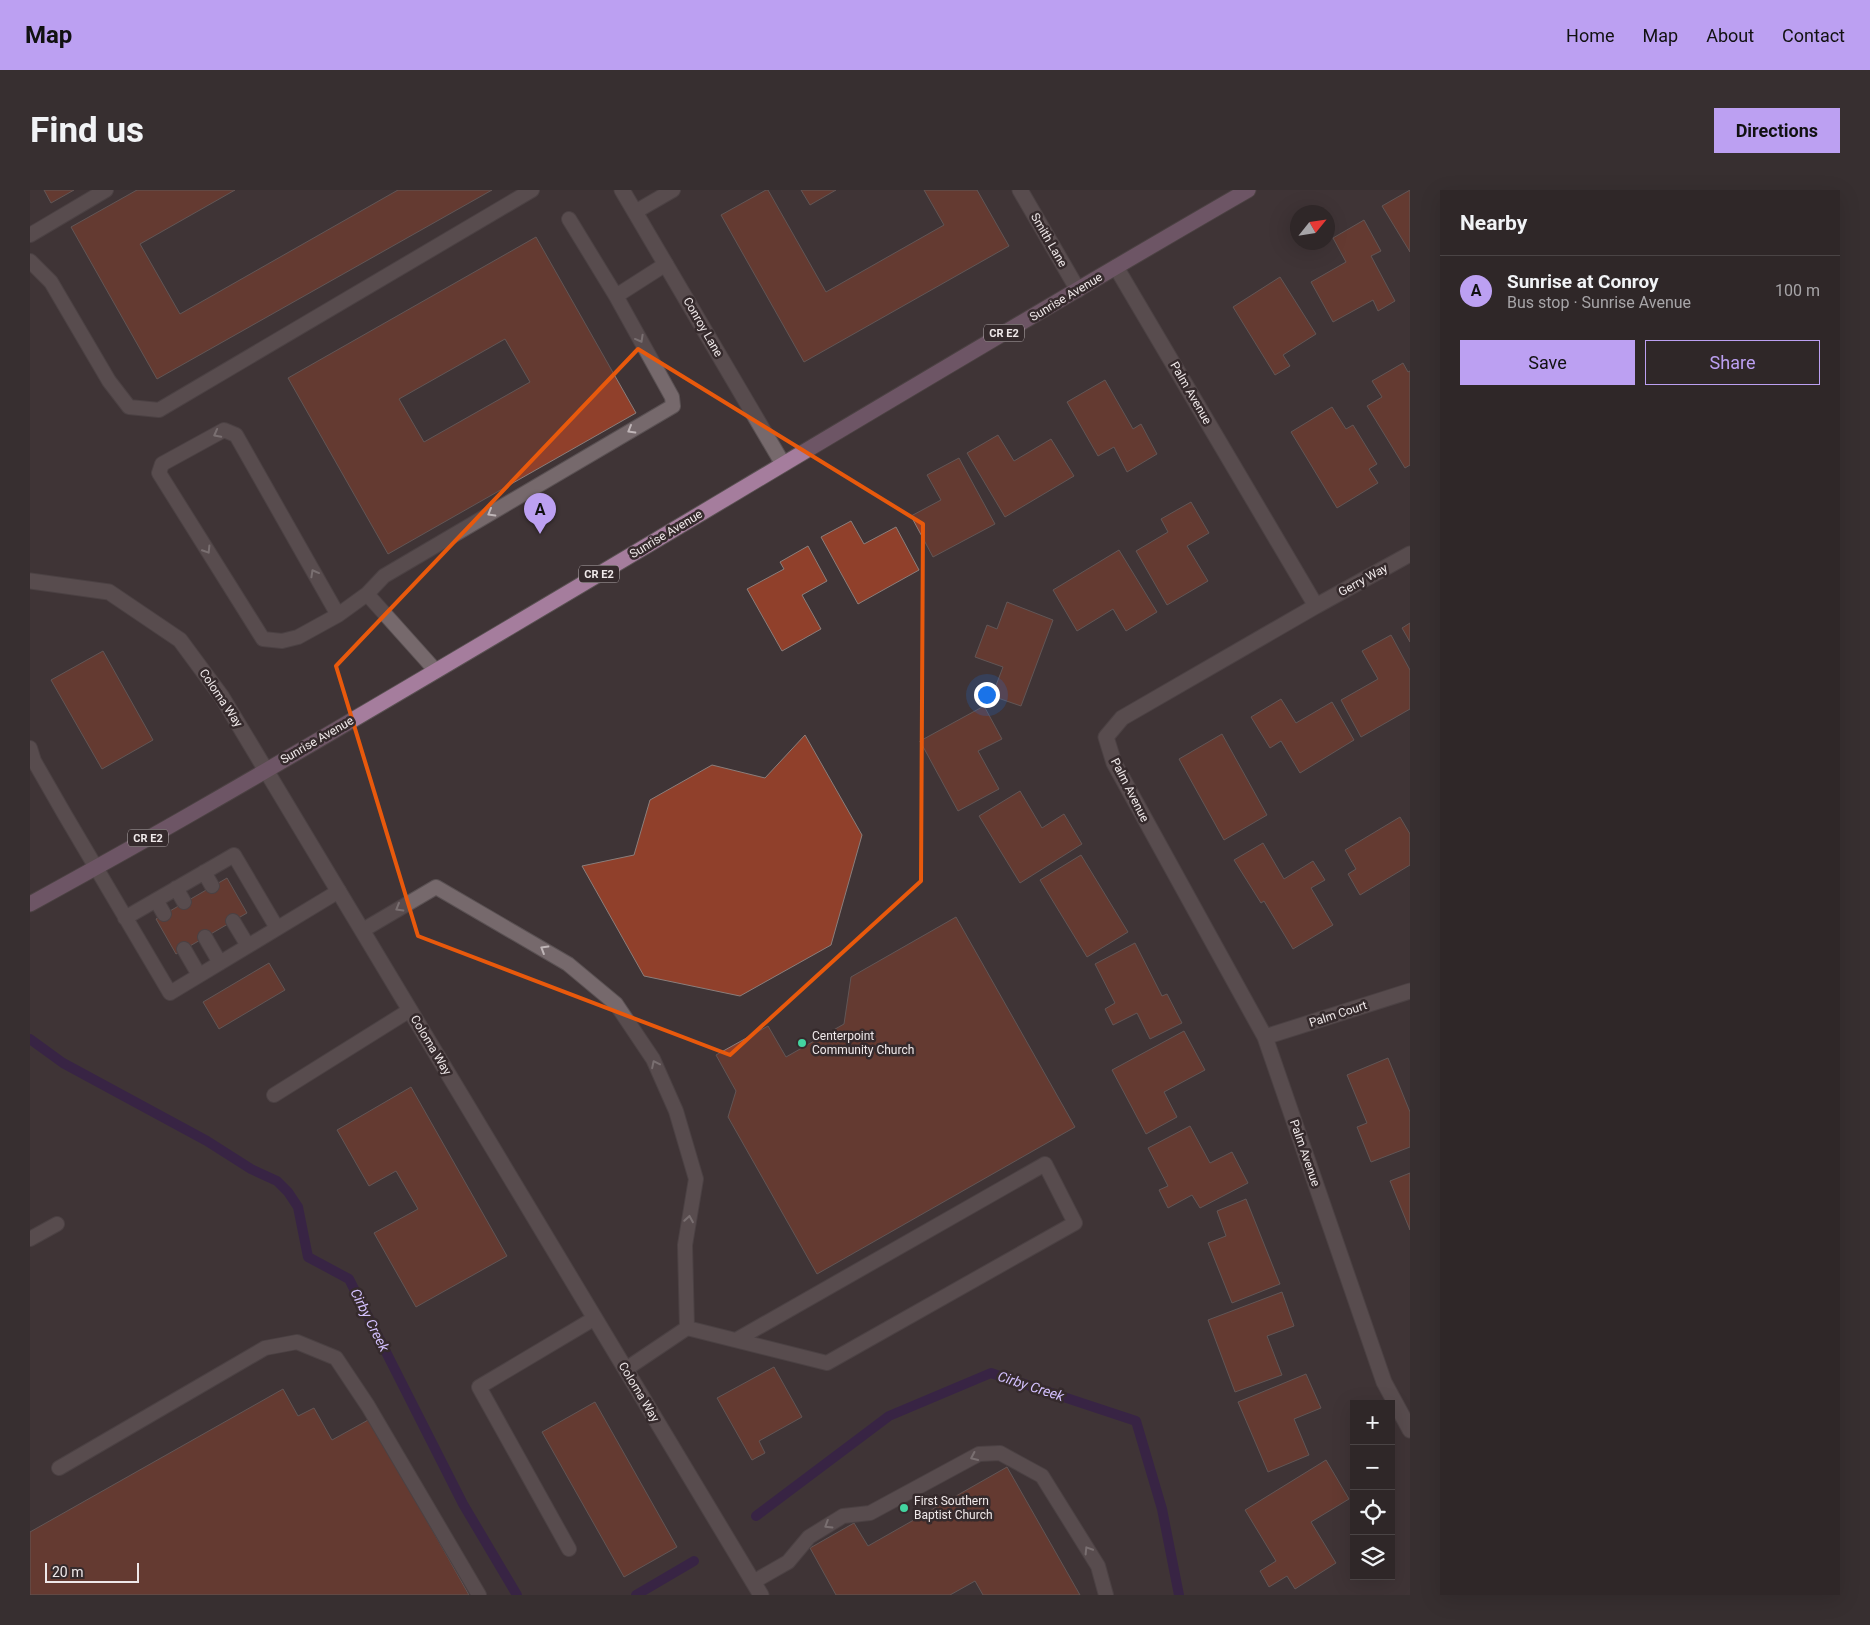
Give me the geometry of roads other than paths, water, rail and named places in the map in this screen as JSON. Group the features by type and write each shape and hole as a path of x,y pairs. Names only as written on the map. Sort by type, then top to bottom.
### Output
{"main road":[{"name":"Sunrise Avenue","path":"30,904 436,671 1078,290 1229,195 1248,190"}],"street":[{"name":"Conroy Lane","path":"622,190 783,464"},
{"name":"Smith Lane","path":"1024,192 1078,290"},
{"name":"Palm Avenue","path":"1116,267 1316,606 1122,718 1106,737 1114,763 1265,1038 1384,1382 1410,1430"},
{"name":"Gerry Way","path":"1316,606 1410,554"},
{"name":"Coloma Way","path":"30,581 110,592 180,640 222,697 757,1589"},
{"name":"Palm Court","path":"1265,1038 1410,991"}],"lane":[{"path":"30,235 106,190"},
{"path":"30,262 51,282 109,381 129,407 159,410 532,190"},
{"path":"635,212 673,190"},
{"path":"338,615 236,435 224,430 162,464 159,473 263,639 282,641 298,637 338,615 367,594 384,576 673,406 672,396 616,296 569,219"},
{"path":"616,296 666,264"},
{"path":"367,594 436,671"},
{"path":"30,748 34,761 95,868 170,993 339,891"},
{"path":"125,918 234,854 278,928"},
{"path":"204,872 212,886"},
{"path":"362,930 436,886 568,964 616,1004 653,1059 676,1110 696,1179 685,1245 687,1328"},
{"path":"176,888 184,902"},
{"path":"156,900 164,914"},
{"path":"233,921 248,946"},
{"path":"205,937 220,963"},
{"path":"184,949 199,975"},
{"path":"274,1095 410,1010"},
{"path":"626,1369 687,1328 827,1363 1075,1223 1044,1164 736,1340"},
{"path":"30,1239 57,1224"},
{"path":"568,1549 479,1388 595,1318"},
{"path":"59,1468 265,1348 297,1342 336,1358 368,1406 480,1595"},
{"path":"757,1589 788,1562 809,1537 843,1516 870,1513 980,1454 1000,1453 1042,1476 1098,1566 1106,1595"}],"waterway":[{"name":"Cirby Creek","path":"30,1039 63,1063 207,1141 251,1169 277,1181 288,1192 298,1207 308,1257 349,1279 463,1504 517,1595"},
{"name":"Cirby Creek","path":"756,1516 889,1416 991,1373 1136,1421 1162,1509 1179,1595"},
{"name":"Cirby Creek","path":"636,1595 694,1561"}],"place":[{"name":"Sunrise at Conroy","path":"540,534"},
{"name":"Centerpoint Community Church","path":"802,1043"},
{"name":"First Southern Baptist Church","path":"904,1508"}]}
